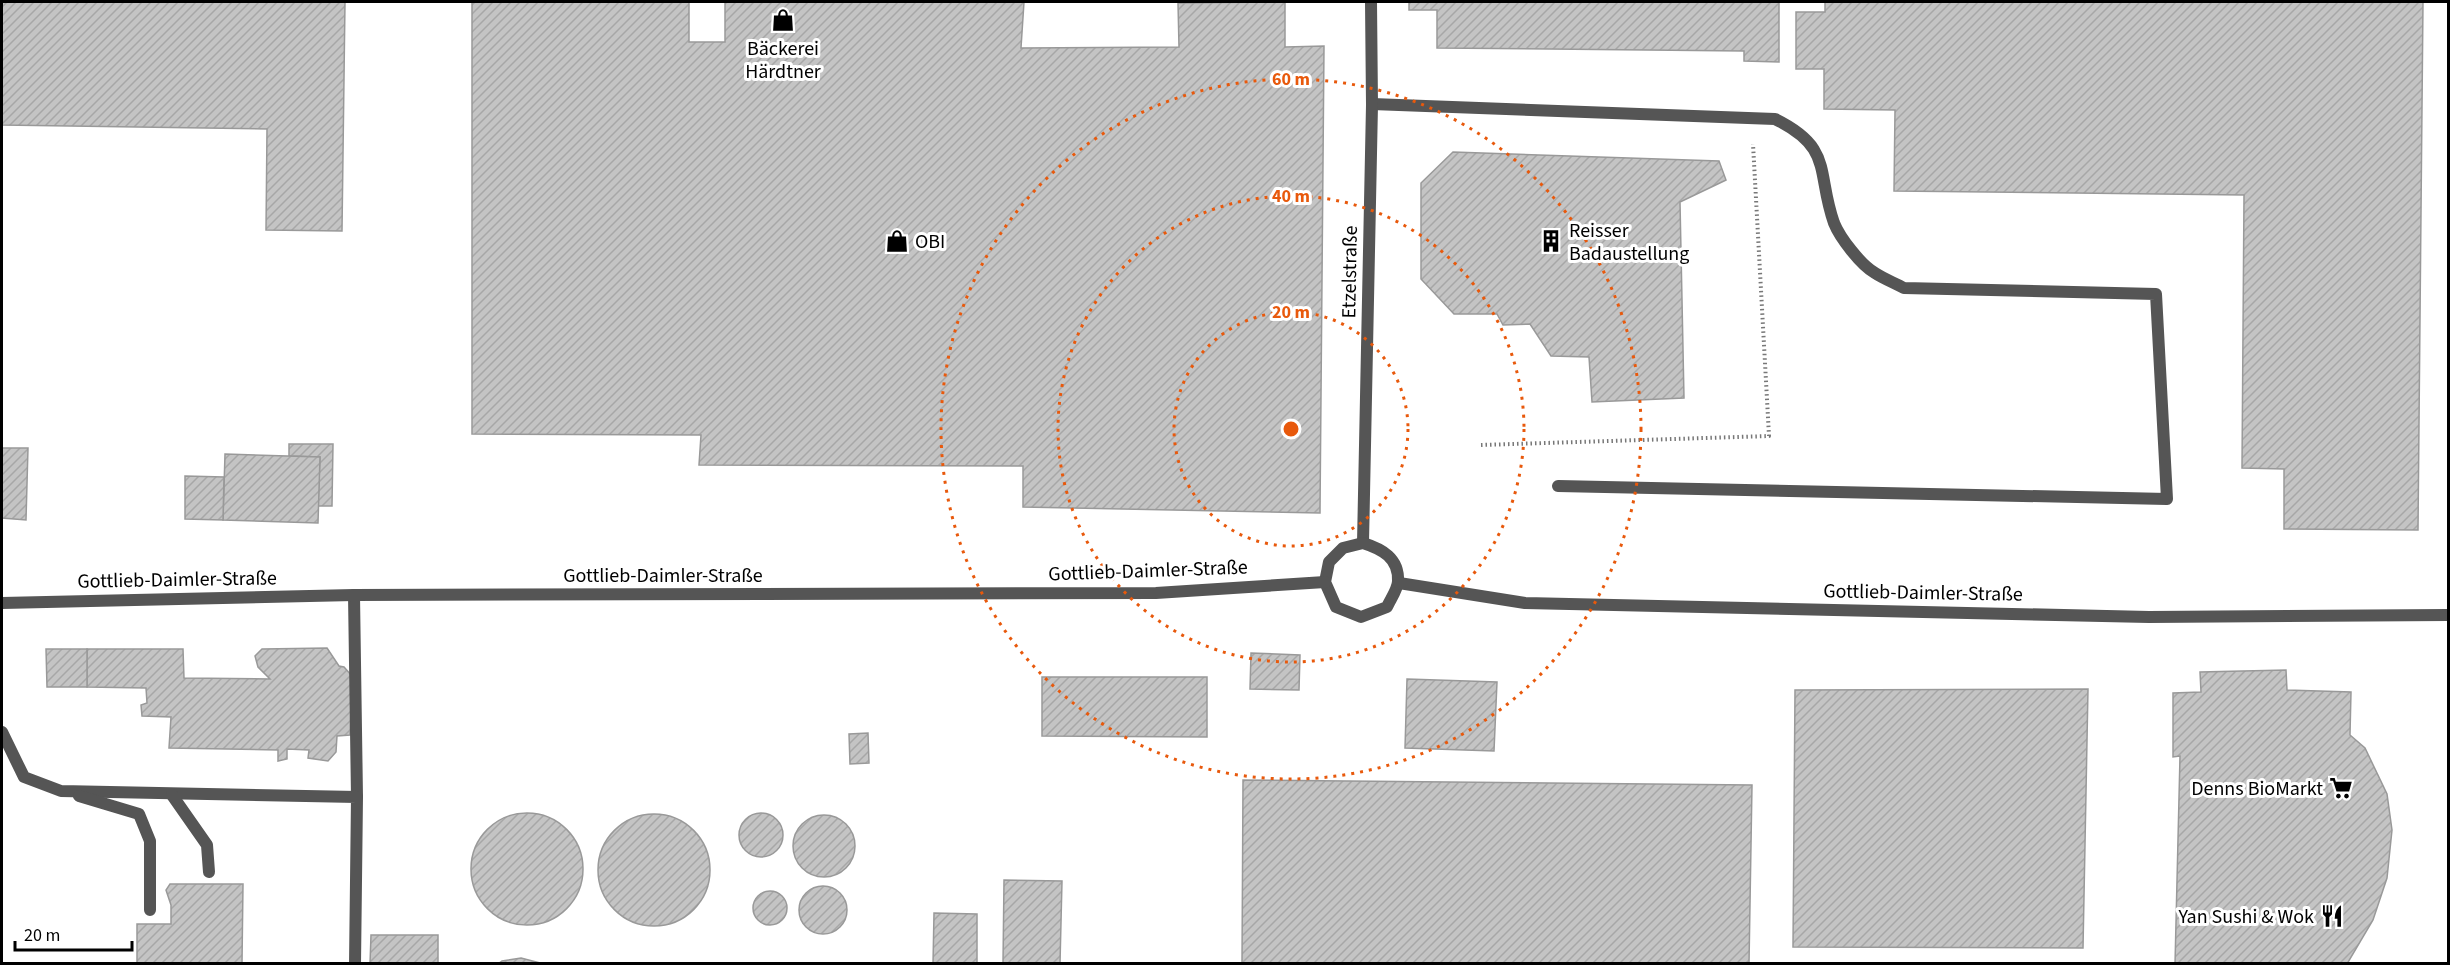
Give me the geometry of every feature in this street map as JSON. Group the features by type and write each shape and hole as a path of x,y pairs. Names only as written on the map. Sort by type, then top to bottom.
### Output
{"street":[{"name":"Etzelstraße","path":"1363,543 1372,104 1371,2"},
{"path":"1372,104 1775,119 1795,129 1810,142 1823,169 1834,224 1850,248 1873,272 1904,288 2156,294 2167,499 1558,486"},
{"path":"1363,543 1381,549 1395,563 1399,583 1387,607 1361,617 1336,607 1325,582 1329,562 1343,548 1363,543"},
{"name":"Gottlieb-Daimler-Straße","path":"2,603 354,595 1156,593 1325,582"},
{"name":"Gottlieb-Daimler-Straße","path":"1399,583 1525,603 2149,617 2448,615"},
{"path":"354,595 357,796 356,963"},
{"path":"2,732 24,777 61,791 138,814 150,841 150,910"},
{"path":"61,791 172,795 357,796"},
{"path":"172,795 207,845 209,872"}],"path":[{"path":"1481,445 1769,436 1751,118"}],"building":[{"path":"2,2 345,2 342,231 266,230 267,129 2,125"},
{"name":"OBI","path":"472,2 689,2 689,42 725,42 725,2 1024,2 1021,48 1179,47 1178,3 1285,2 1285,47 1324,46 1320,513 1023,507 1023,466 699,465 701,435 472,434"},
{"path":"1409,2 1779,2 1779,62 1744,61 1744,51 1437,48 1437,10 1409,10"},
{"path":"1825,2 2423,2 2418,530 2284,529 2284,469 2242,468 2244,195 1894,191 1895,110 1824,109 1824,69 1796,69 1796,12 1825,12"},
{"name":"Reisser Badaustellung","path":"1453,152 1719,161 1726,180 1680,202 1684,398 1592,402 1589,357 1551,356 1530,324 1503,325 1497,314 1454,314 1421,279 1421,183"},
{"path":"289,444 333,444 332,506 318,506 320,457 289,456"},
{"path":"2,448 28,448 26,520 2,518"},
{"path":"225,454 320,457 318,523 223,520"},
{"path":"185,476 224,477 223,520 185,519"},
{"path":"327,648 339,666 344,667 352,676 350,735 337,736 336,752 328,761 308,758 309,750 287,749 287,759 278,761 278,750 169,748 171,717 142,716 141,705 147,703 146,688 87,687 87,649 183,649 184,678 270,679 258,667 255,656 262,649"},
{"path":"46,649 87,649 87,687 47,687"},
{"path":"1251,653 1300,655 1299,690 1250,689"},
{"path":"2286,670 2287,690 2351,692 2350,735 2365,748 2387,794 2392,830 2387,878 2373,920 2347,964 2175,964 2180,756 2173,757 2173,693 2201,692 2200,672"},
{"path":"1042,677 1207,677 1207,737 1042,736"},
{"path":"1407,679 1497,682 1494,751 1405,748"},
{"path":"2088,689 2083,948 1793,947 1795,690"},
{"path":"868,733 869,763 850,764 849,734"},
{"path":"1243,780 1752,785 1749,964 1242,964"},
{"path":"527,813 549,817 567,829 579,847 583,869 579,891 567,909 549,921 527,925 505,921 487,909 475,891 471,869 475,847 487,829 505,817"},
{"path":"761,813 776,820 783,835 776,850 761,857 746,850 739,835 746,820"},
{"path":"654,814 676,818 694,830 706,848 710,870 706,892 694,910 676,922 654,926 632,922 614,910 602,892 598,870 602,848 614,830 632,818"},
{"path":"824,815 846,824 855,846 846,868 824,877 802,868 793,846 802,824"},
{"path":"1004,880 1062,881 1060,964 1003,964"},
{"path":"170,884 243,884 242,964 137,964 137,924 171,924 171,905 166,890"},
{"path":"823,886 840,893 847,910 840,927 823,934 806,927 799,910 806,893"},
{"path":"770,891 782,896 787,908 782,920 770,925 758,920 753,908 758,896"},
{"path":"934,913 977,914 977,964 933,964"},
{"path":"371,935 438,935 438,964 370,964"},
{"path":"521,958 544,964 498,964 502,961"}],"place":[{"name":"Bäckerei Härdtner","path":"783,20"},
{"name":"OBI","path":"897,241"},
{"name":"Reisser Badaustellung","path":"1551,241"},
{"name":"Denns BioMarkt","path":"2341,788"},
{"name":"Yan Sushi & Wok","path":"2332,916"}]}
